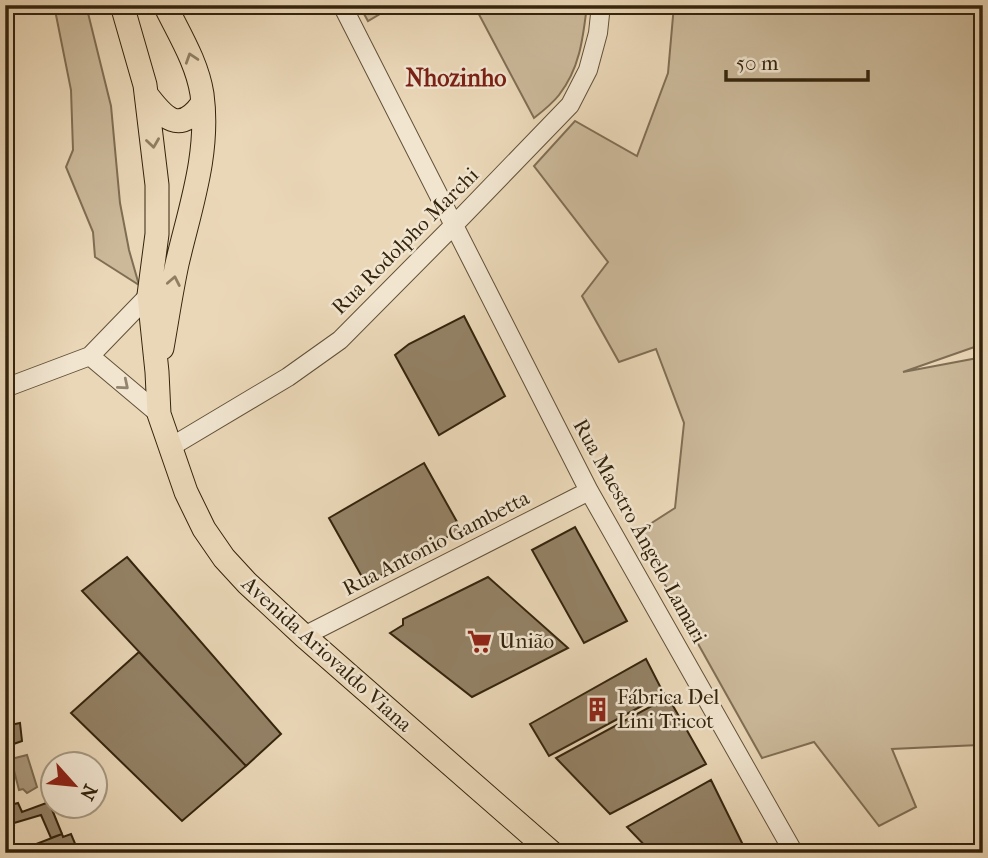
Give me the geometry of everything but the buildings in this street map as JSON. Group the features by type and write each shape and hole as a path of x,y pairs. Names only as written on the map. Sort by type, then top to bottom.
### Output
{"main road":[{"path":"122,5 146,94 157,185 157,234 149,295 157,372"},
{"path":"157,372 177,263 198,181 203,144 201,92 186,45 165,5"},
{"path":"146,94 167,118 174,121 184,121 202,104"},
{"name":"Avenida Ariovaldo Viana","path":"157,372 159,414 169,448 204,529 224,558 304,636 552,853"}],"street":[{"name":"Rua Maestro Ângelo Lamari","path":"342,5 589,491 794,853"},
{"name":"Rua Rodolpho Marchi","path":"169,448 288,377 340,340 454,225 570,105 588,70 598,33 601,5"},
{"path":"5,388 90,356 149,295"},
{"path":"90,356 159,414"},
{"name":"Rua Antonio Gambetta","path":"304,636 589,491"}],"shaded area":[{"path":"54,5 86,5 111,106 120,203 139,285 95,257 93,232 66,167 73,150 71,90"},
{"path":"359,5 395,5 368,21"},
{"path":"474,5 587,5 582,41 572,74 556,98 534,118"},
{"path":"674,5 983,5 983,344 903,372 983,357 983,742 979,745 892,749 916,807 879,826 814,742 762,758 636,533 675,508 684,423 656,349 619,362 582,296 608,262 534,166 575,121 637,156 668,73"},
{"path":"27,755 37,787 27,793 23,789 19,790 11,759"}],"place":[{"name":"União","path":"479,641"},
{"name":"Fábrica Del Lini Tricot","path":"597,709"}],"district":[{"name":"Nhozinho","path":"456,78"}]}
